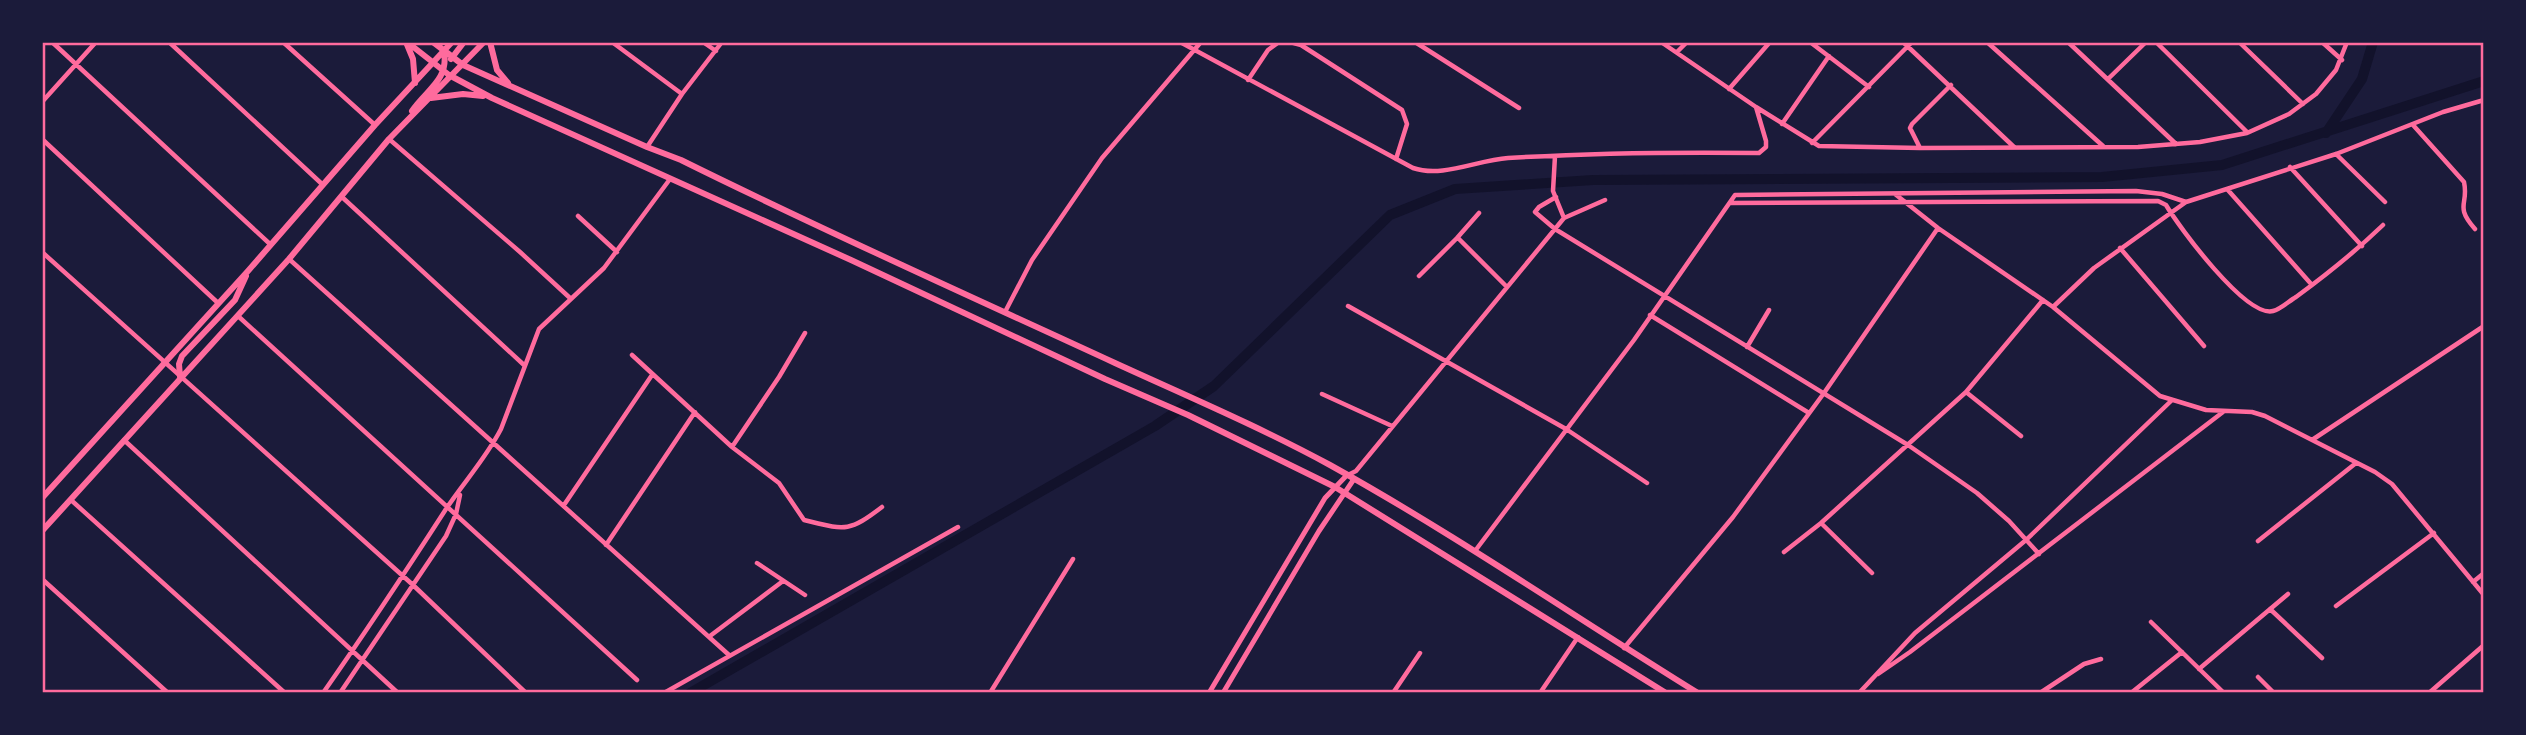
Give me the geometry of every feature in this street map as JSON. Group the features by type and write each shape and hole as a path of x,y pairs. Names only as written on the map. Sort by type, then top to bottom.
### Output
{"main road":[{"path":"407,42 413,59 415,83"},
{"path":"407,42 451,77 492,98 1228,433 1335,487 1665,693"},
{"path":"433,42 463,65 681,160 766,202 1206,404 1351,477 1475,551 1698,693"},
{"path":"42,498 271,246 374,125 452,42"},
{"path":"451,77 448,66 464,42"},
{"path":"407,118 484,42"},
{"path":"490,42 497,70 509,85"},
{"path":"42,531 238,316 342,197 444,72 444,52"},
{"path":"429,98 463,94 492,98"},
{"path":"180,377 181,358 234,300 248,271"},
{"path":"1228,433 1234,428 1237,419"}],"street":[{"path":"52,42 271,246"},
{"path":"42,102 96,42"},
{"path":"169,42 323,185"},
{"path":"283,42 374,125"},
{"path":"612,42 682,94"},
{"path":"703,42 716,51"},
{"path":"647,147 682,94 722,42"},
{"path":"1180,42 1423,171 1503,159 1555,159 1672,152 1759,153 1766,147 1766,141 1756,107"},
{"path":"1005,312 1032,260 1102,158 1201,42"},
{"path":"1248,80 1268,51 1279,42"},
{"path":"1290,42 1301,45 1402,110 1407,124 1396,159"},
{"path":"1415,42 1519,108"},
{"path":"1661,42 1782,125 1812,143 1827,148 2103,146 2217,140 2280,120 2304,104 2329,79 2342,60 2347,42"},
{"path":"1676,52 1687,42"},
{"path":"1729,89 1770,42"},
{"path":"1810,42 1869,87"},
{"path":"1903,42 1910,44 2015,147"},
{"path":"1987,42 2103,146"},
{"path":"2068,42 2177,144"},
{"path":"2108,79 2146,42"},
{"path":"2156,42 2247,132"},
{"path":"2239,42 2304,104"},
{"path":"2322,42 2342,60"},
{"path":"1812,143 1910,44"},
{"path":"1782,125 1829,56"},
{"path":"1920,148 1910,128 1951,85"},
{"path":"2053,307 2094,268 2186,202 2336,154 2443,112 2484,100"},
{"path":"2413,125 2463,182 2465,190 2462,210 2475,229"},
{"path":"42,139 218,303"},
{"path":"389,139 570,298"},
{"path":"2336,154 2385,202"},
{"path":"1555,159 1555,194 1564,218"},
{"path":"2290,167 2362,246"},
{"path":"323,693 494,444 539,329 604,268 670,179"},
{"path":"2227,189 2312,285"},
{"path":"1475,551 1634,340 1735,195 2136,191 2161,194 2186,202"},
{"path":"1555,194 1535,212 1555,229 1908,445 1977,493 2039,554"},
{"path":"1895,194 1938,228 2053,307 2148,386 2171,401 2223,412 2252,412 2265,416 2392,484 2484,595"},
{"path":"342,197 524,365"},
{"path":"1209,693 1325,498 1335,487 1351,477 1564,218 1605,201"},
{"path":"1730,203 2158,201 2166,205 2200,253 2239,294 2258,309 2275,311 2362,246 2383,225"},
{"path":"1419,276 1479,213"},
{"path":"578,216 617,252"},
{"path":"1624,648 1733,517 1824,393 1938,228"},
{"path":"1457,238 1507,287"},
{"path":"2120,248 2204,346"},
{"path":"42,252 413,585 526,693"},
{"path":"289,259 729,655"},
{"path":"1784,552 1821,523 1966,392 2043,300"},
{"path":"1348,306 1566,429 1647,483"},
{"path":"1747,347 1769,310"},
{"path":"1650,315 1809,413"},
{"path":"238,316 637,680"},
{"path":"2312,440 2484,327"},
{"path":"732,447 805,333"},
{"path":"632,355 732,447 779,483 804,520 837,528 857,526 882,507"},
{"path":"564,505 652,375"},
{"path":"1966,392 2021,436"},
{"path":"1322,394 1392,426"},
{"path":"1859,693 1915,633 2026,540 2171,401"},
{"path":"606,545 695,412"},
{"path":"1878,674 2223,412"},
{"path":"124,440 398,693"},
{"path":"2258,541 2356,463"},
{"path":"1223,693 1345,493 1351,477"},
{"path":"340,693 446,536 456,514 461,492"},
{"path":"71,500 285,693"},
{"path":"1821,523 1872,573"},
{"path":"664,693 958,527"},
{"path":"2336,606 2434,533"},
{"path":"990,693 1073,559"},
{"path":"757,563 805,595"},
{"path":"2473,582 2484,573"},
{"path":"42,579 168,693"},
{"path":"710,636 783,581"},
{"path":"2199,669 2288,594"},
{"path":"2270,609 2322,658"},
{"path":"2151,622 2220,692"},
{"path":"1540,693 1578,637"},
{"path":"2429,693 2484,645"},
{"path":"2131,693 2182,652"},
{"path":"1393,693 1420,653"},
{"path":"2040,693 2084,664 2101,659"},
{"path":"2258,677 2274,693"}],"waterway":[{"path":"2326,133 2362,79 2373,42"},
{"path":"690,693 1155,426 1214,386 1390,215 1455,189 1593,180 2102,177 2222,165 2484,81"}]}
